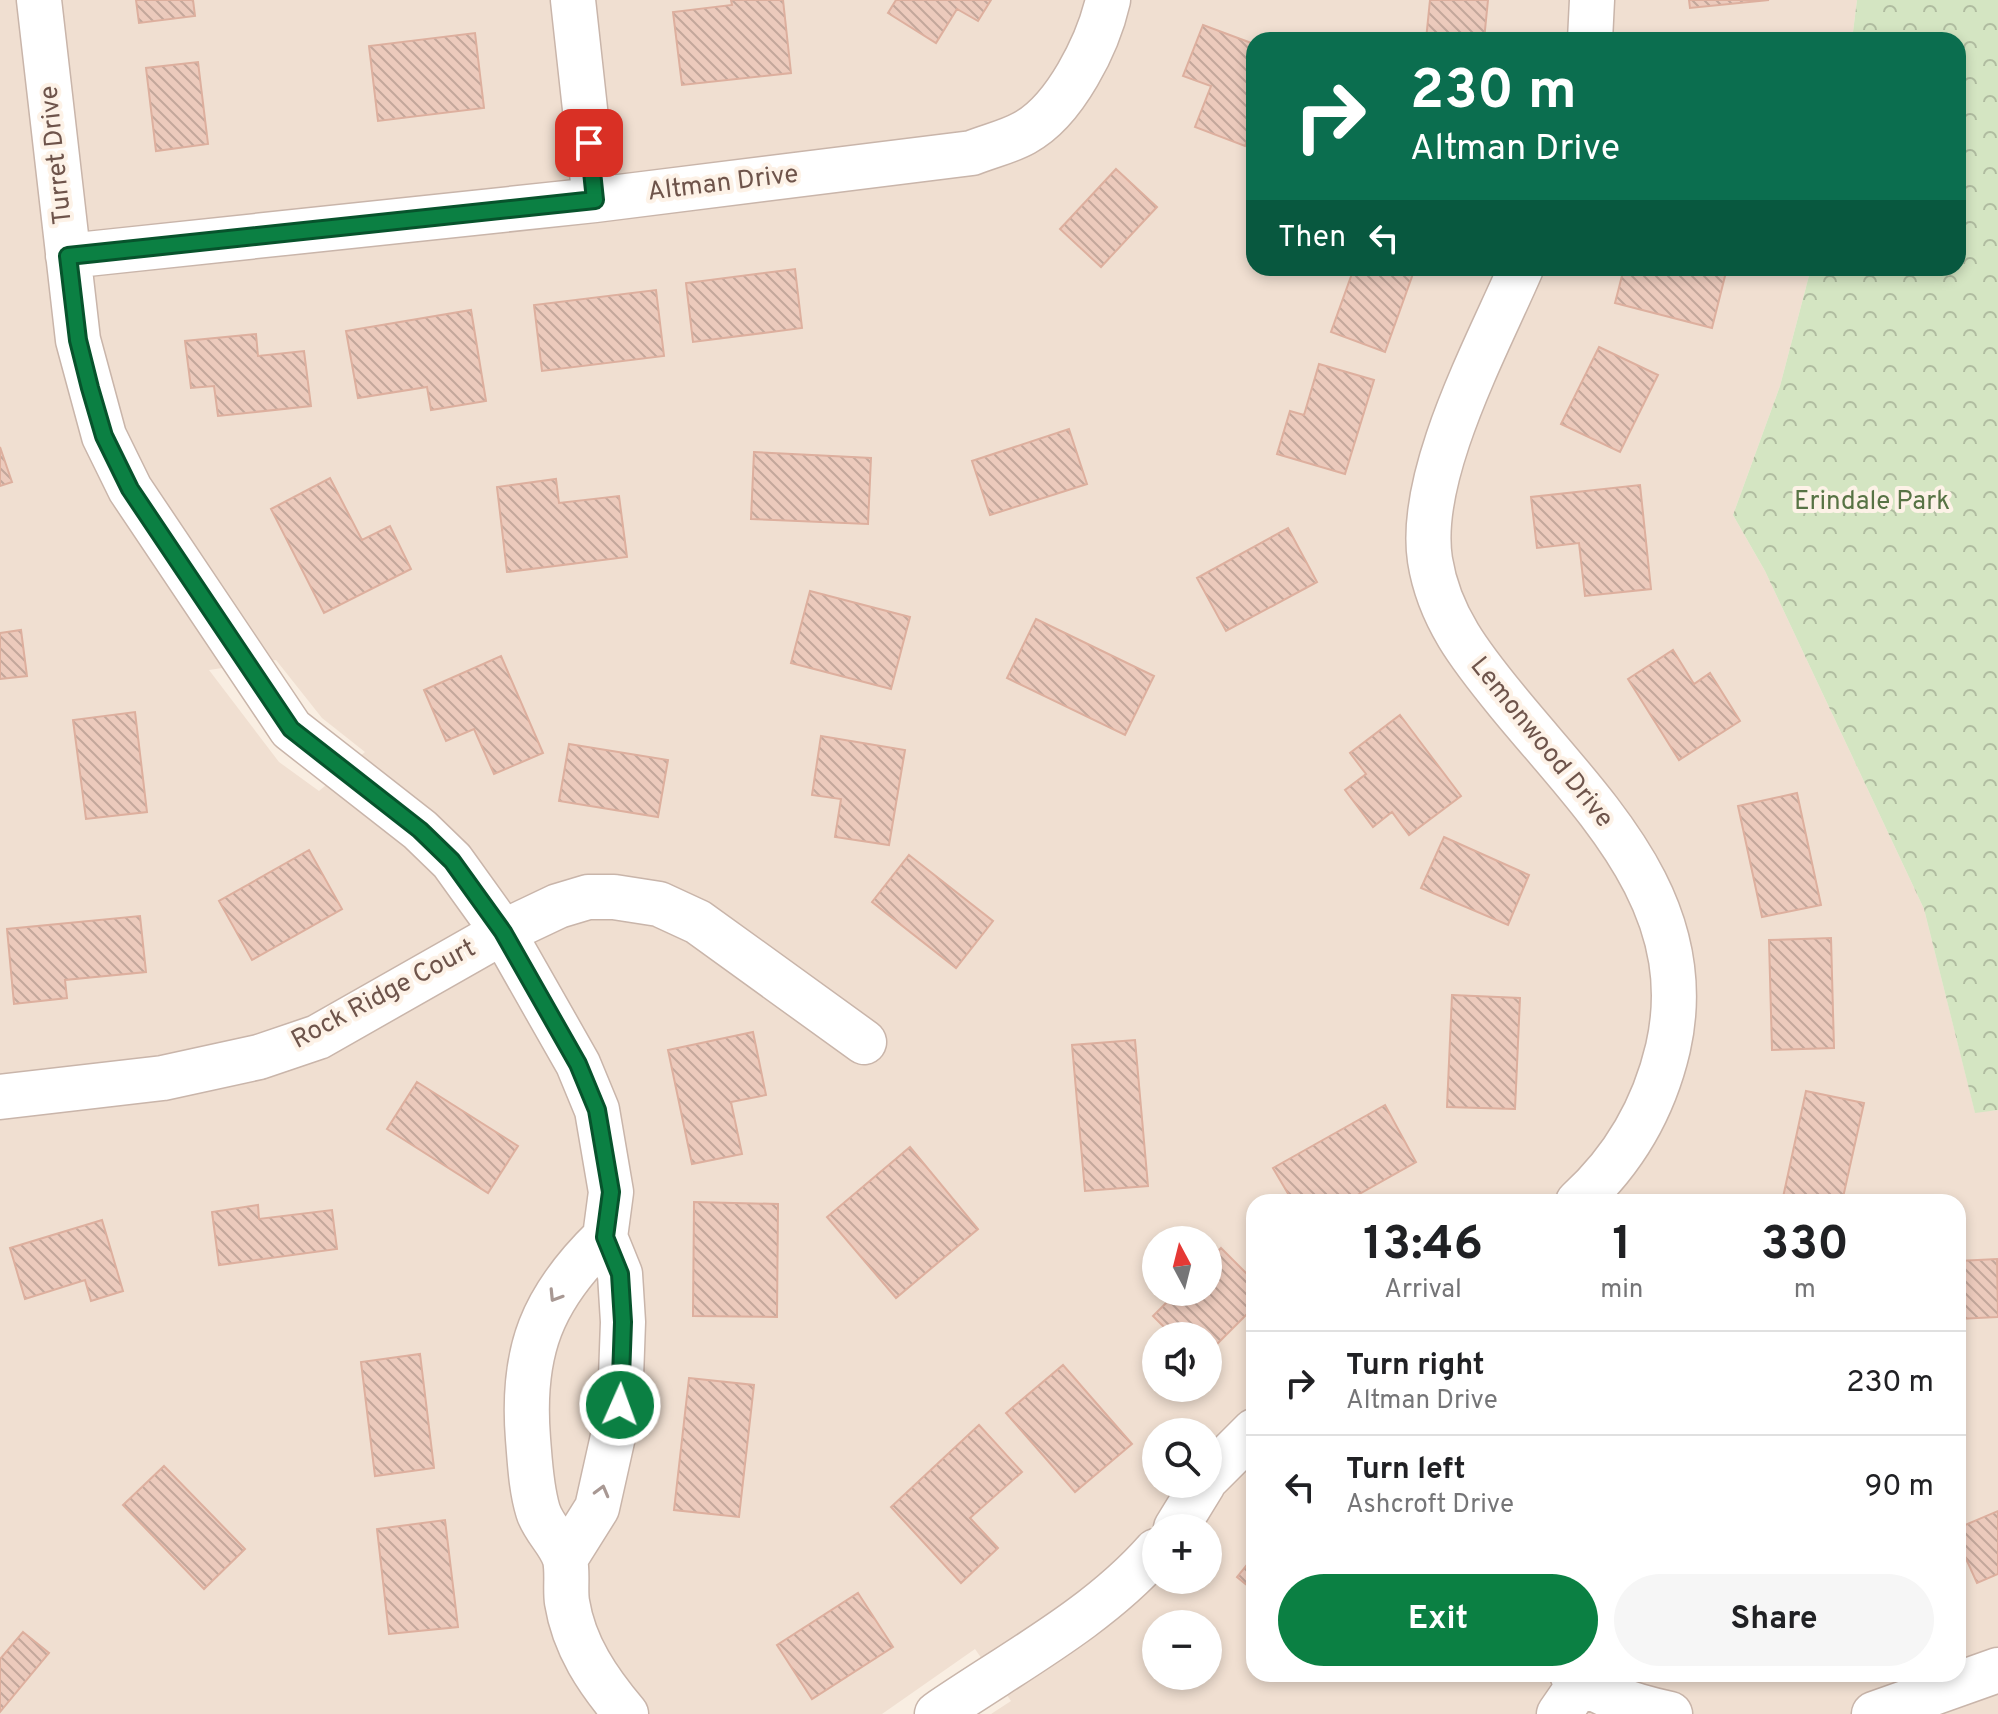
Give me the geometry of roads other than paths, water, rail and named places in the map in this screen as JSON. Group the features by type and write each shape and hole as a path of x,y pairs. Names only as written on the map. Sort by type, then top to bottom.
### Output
{"street":[{"name":"Turret Drive","path":"39,0 78,340 104,436 130,489 291,729 420,830 452,861 503,932 578,1064 597,1110 611,1192 605,1237 620,1274 623,1322 620,1405 597,1508 565,1559"},
{"path":"573,0 595,200"},
{"name":"Altman Drive","path":"68,256 595,200 972,153 1026,132 1059,100 1086,62 1108,0"},
{"path":"1590,32 1592,0"},
{"name":"Lemonwood Drive","path":"1518,276 1440,459 1430,508 1432,569 1440,604 1465,649 1632,854 1657,905 1675,966 1672,1030 1659,1086 1607,1176 1587,1194"},
{"name":"Rock Ridge Court","path":"0,1097 163,1078 259,1057 318,1037 503,932 558,906 588,897 614,897 659,904 698,922 864,1042"},
{"path":"605,1237 573,1269 549,1305 532,1347 525,1405 530,1466 539,1513 565,1559 567,1604 578,1642 599,1682 626,1714"},
{"path":"1222,1463 1246,1439"},
{"path":"937,1714 1072,1624 1130,1580 1142,1567"},
{"path":"1966,1681 1998,1670"},
{"path":"1874,1714 1964,1682"},
{"path":"1571,1690 1670,1714"}],"park label":[{"name":"Erindale Park","path":"1872,502"}]}
